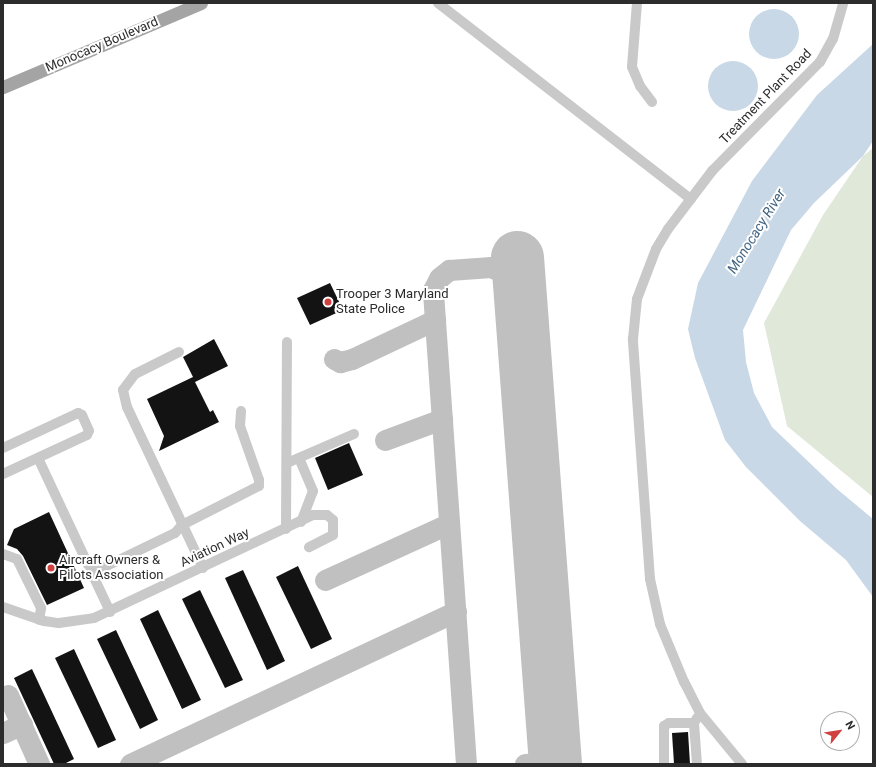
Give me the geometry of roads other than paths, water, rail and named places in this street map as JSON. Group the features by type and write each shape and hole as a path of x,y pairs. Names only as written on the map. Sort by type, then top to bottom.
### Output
{"main road":[{"name":"Monocacy Boulevard","path":"3,87 176,9 200,3"}],"street":[{"path":"438,3 691,199"},
{"path":"637,3 632,67 640,86 652,102"},
{"name":"Treatment Plant Road","path":"742,764 700,713 684,682 660,624 650,579 633,339 637,299 647,269 668,229 712,171 820,62 833,39 843,3"},
{"path":"286,529 287,342"},
{"path":"179,352 135,374 123,390 127,407 202,568"},
{"path":"92,573 175,533 182,525 259,486 259,480 240,426 241,411"},
{"path":"3,448 78,414 82,416 89,431 87,435 3,474"},
{"path":"287,463 354,434"},
{"path":"38,458 110,612"},
{"path":"299,458 313,491 301,522"},
{"name":"Aviation Way","path":"3,607 39,620 59,623 75,622 110,612 313,515 321,514 333,520 333,535 309,547"},
{"path":"3,554 17,559 41,608 39,620"},
{"path":"697,764 694,723 700,713"},
{"path":"664,764 664,726 669,723 694,723"}],"water":[{"path":"769,9 779,9 792,16 799,29 799,39 792,52 779,59 769,59 760,55 753,48 749,39 749,29 753,20 760,13"},
{"name":"Monocacy River","path":"873,44 873,141 863,156 814,203 791,230 743,330 746,362 754,393 772,427 837,489 873,519 873,597 846,560 800,521 746,467 725,440 695,358 688,329 698,283 752,181 817,95"},
{"path":"728,61 738,61 751,68 758,81 758,91 751,104 738,111 728,111 719,107 712,100 708,91 708,81 712,72 719,65"}],"place":[{"name":"Trooper 3 Maryland State Police","path":"328,302"},
{"name":"Aircraft Owners & Pilots Association","path":"51,568"}]}
